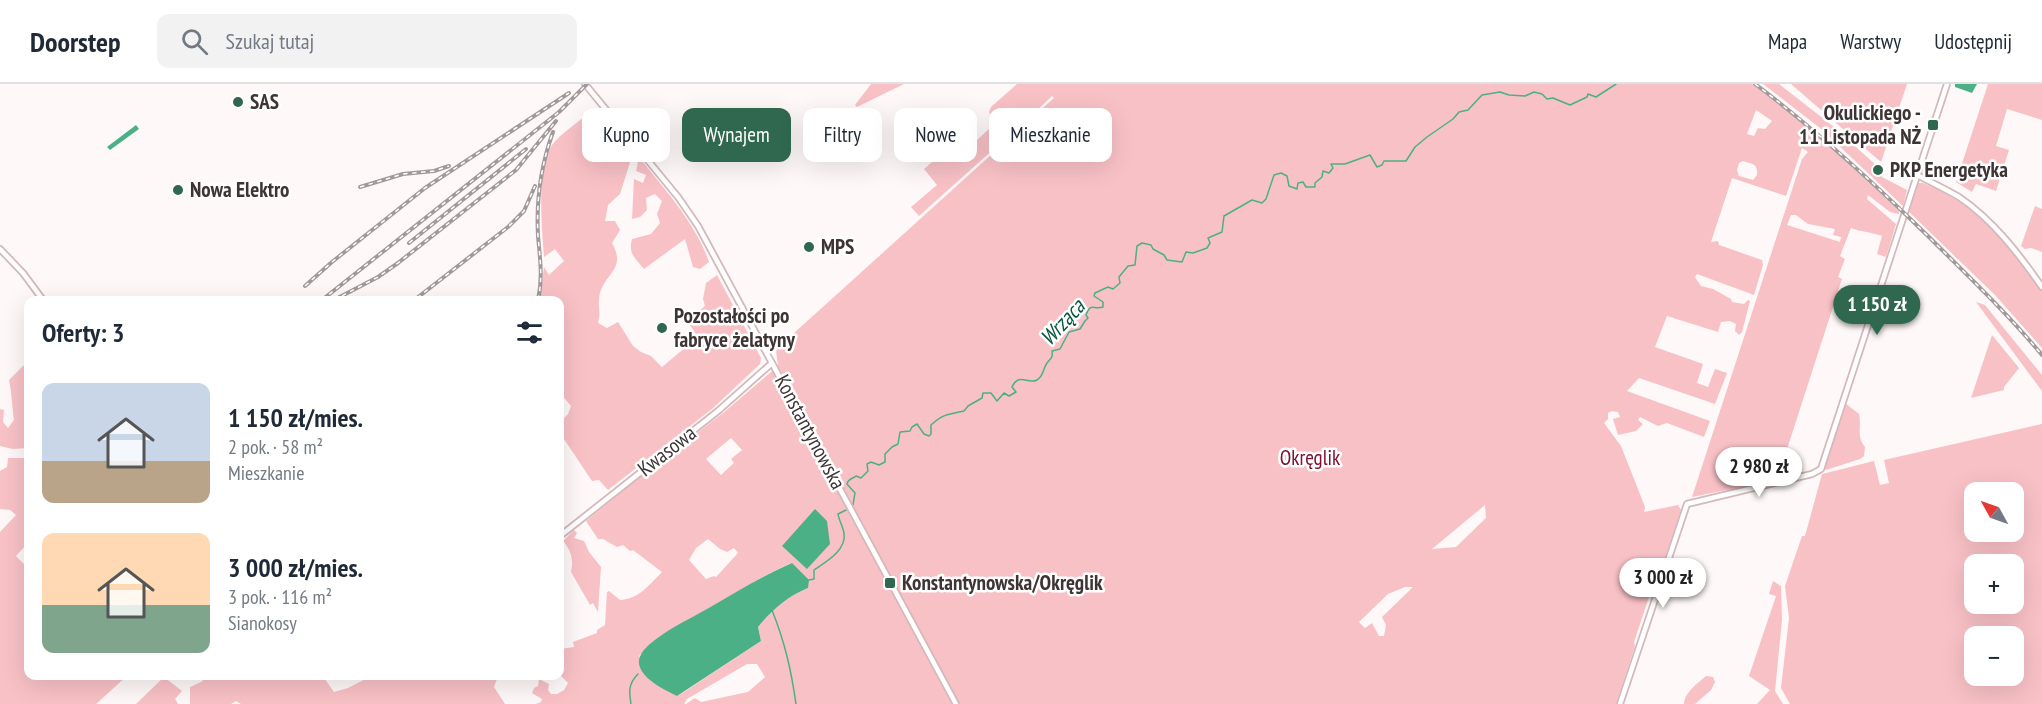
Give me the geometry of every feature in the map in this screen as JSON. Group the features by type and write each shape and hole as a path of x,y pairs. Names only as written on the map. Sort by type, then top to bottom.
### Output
{"street":[{"name":"Konstantynowska","path":"585,84 690,213 956,704"},
{"path":"1620,704 1687,504 1819,471 1947,84"},
{"path":"1917,176 1953,194 1975,210 2009,243 2042,287"},
{"path":"0,249 23,273 40,296"},
{"name":"Kwasowa","path":"564,533 718,411 772,363"}],"green space":[{"path":"871,84 904,84 857,107 855,105"},
{"name":"Okręglik","path":"1017,84 1752,84 1827,145 1899,211 1899,214 1890,212 1868,195 1867,199 1896,224 1886,257 1877,254 1882,236 1851,228 1840,256 1845,259 1838,277 1842,279 1777,480 1692,497 1802,159 1808,152 1802,148 1786,196 1732,178 1711,242 1718,241 1719,245 1762,260 1763,265 1754,295 1697,274 1695,277 1701,286 1713,289 1731,299 1732,302 1744,304 1750,301 1742,332 1739,335 1735,331 1736,324 1730,321 1721,322 1718,332 1667,316 1655,347 1703,364 1697,383 1708,387 1715,369 1727,373 1715,404 1639,378 1627,391 1710,421 1704,437 1667,423 1658,426 1640,417 1638,420 1643,424 1636,431 1618,435 1613,419 1620,417 1618,412 1612,411 1608,413 1608,419 1604,423 1621,446 1645,507 1644,512 1678,505 1681,510 1657,582 1651,591 1616,704 686,704 695,698 701,702 748,692 765,677 757,664 747,664 687,699 684,704 536,704 542,699 532,693 538,686 539,680 549,684 548,690 551,694 564,690 568,683 564,679 564,648 574,647 573,642 597,633 597,630 605,625 607,592 609,591 620,600 633,597 662,572 633,550 630,551 623,545 617,547 603,539 598,539 586,521 723,413 778,366 776,351 783,343 989,157 989,162 1112,162 1112,108 1043,108 1054,98 1052,96 1039,108 991,108","holes":["1756,110 1772,121 1765,129 1758,128 1754,136 1747,134","1743,161 1754,165 1757,169 1757,175 1753,180 1739,176 1737,170 1739,163","1791,215 1796,215 1808,224 1835,229 1833,235 1841,237 1840,242 1787,225","731,438 742,450 731,459 734,463 721,475 706,459","1485,505 1486,518 1456,547 1432,549","708,539 720,549 727,552 734,548 738,553 716,577 706,579 689,560 696,548","792,563 808,588 787,599 763,621 758,627 761,641 677,696 639,656 677,626","1405,587 1413,587 1382,617 1386,625 1384,636 1379,636 1372,623 1365,628 1359,622 1388,594"]},
{"path":"1763,84 1779,84 1834,127 1878,167 1875,170 1877,173 1880,172 1882,177 1907,190 1903,206 1820,128"},
{"path":"1791,84 1907,84 1881,162"},
{"path":"1988,84 2042,84 2042,120 2007,109 1996,146 2009,150 1996,191 1976,184 1972,192 1956,182"},
{"path":"582,118 582,162 630,162 620,194 608,205 605,221 615,221 620,230 612,243 617,260 601,291 598,323 607,328 618,322 633,346 651,356 662,367 698,337 687,321 705,306 703,299 706,283 717,275 761,358 760,364 712,409 608,490 599,480 592,481 564,439 564,418 571,406 564,398 564,296 540,296 544,267 549,275 564,261 555,249 544,257 542,231 541,199 544,168 547,155 556,141"},
{"path":"989,129 989,153 919,216 911,207 937,185 924,169 932,162 977,162 977,140"},
{"path":"638,162 643,162 688,220 709,262 700,269 693,267 685,239 644,269 633,256 632,239 651,234 660,223 657,214 662,201 655,194 646,198 647,210 640,217 632,219 634,179 643,183 646,175 636,171"},
{"path":"1918,183 1937,189 1965,205 1992,229 2023,265 2042,291 2042,348 1995,295 1907,210"},
{"path":"2035,206 2042,209 2042,252 2021,246"},
{"path":"1976,302 1985,305 2042,375 2042,391"},
{"path":"1992,335 2019,368 2004,390 1971,398"},
{"path":"24,365 24,448 0,446 0,409 4,410 3,422 8,428 14,420 9,380"},
{"path":"1845,403 1859,414 1860,435 1865,447 1864,456 1826,470 1823,468"},
{"path":"2042,424 2042,704 1790,704 1781,688 1789,618 1785,586 1802,536 1805,536 1822,474 1874,461 1880,485 1889,483 1884,460"},
{"path":"8,458 24,458 24,547 16,556 24,564 24,680 122,680 96,704 0,704 0,532 16,515 10,510 0,509 0,471 7,467"},
{"path":"574,530 577,533 574,538 584,541 589,552 601,567 598,612 593,603 590,605 571,572 571,555 564,540"},
{"path":"1773,581 1781,586 1782,620 1775,691 1783,704 1757,704 1770,690 1749,676 1776,596 1769,594"},
{"path":"1706,676 1713,677 1715,682 1711,690 1695,704 1684,704 1689,692"},
{"path":"161,680 168,680 182,691 175,699 178,704 136,704"},
{"path":"326,680 334,692 363,680 497,680 494,687 505,704 241,704 236,701 231,704 190,704 190,687 203,681"}],"shaded area":[{"path":"1955,84 1977,84 1972,93 1955,87"},
{"path":"136,125 139,129 110,150 107,147"},
{"path":"815,509 827,521 830,544 807,569 782,546"},
{"path":"792,563 809,580 808,588 787,599 763,621 758,627 761,641 677,696 653,682 642,672 640,657 656,639 770,573"}],"waterway":[{"name":"Wrząca","path":"853,505 855,493 847,484 848,481 856,476 861,478 868,471 867,464 871,462 879,465 885,462 885,454 898,444 900,432 910,431 917,424 924,434 929,436 931,425 935,421 946,415 964,411 982,398 983,393 991,393 997,401 1004,393 1009,396 1016,392 1012,387 1018,380 1037,380 1051,358 1052,351 1060,349 1069,332 1080,329 1088,318 1086,315 1089,309 1103,307 1103,302 1094,296 1095,293 1108,287 1113,289 1120,283 1119,277 1128,266 1135,265 1137,246 1142,243 1151,245 1167,260 1182,262 1186,252 1193,253 1207,248 1210,243 1208,238 1222,232 1224,216 1252,200 1262,203 1266,199 1274,175 1281,173 1287,176 1289,186 1297,189 1298,183 1303,182 1306,187 1315,187 1323,171 1329,173 1333,168 1331,164 1345,164 1370,155 1377,167 1384,161 1406,161 1415,147 1459,112 1468,110 1482,95 1500,92 1525,96 1534,92 1542,94 1547,99 1553,98 1570,105 1587,97 1588,94 1596,97 1616,84"},
{"name":"Wrząca","path":"809,580 814,579 814,570 835,555 842,545 844,533 838,514 846,510"},
{"path":"772,610 787,656 796,704"},
{"name":"Wrząca","path":"631,704 630,688 638,674"}],"railway":[{"path":"327,296 559,112 587,84"},
{"path":"1755,84 1824,139 1889,198 1988,296 2042,355"},
{"path":"305,286 425,188 569,93"},
{"path":"342,296 378,277 398,263 516,170 556,121"},
{"path":"539,296 541,276 539,196 542,170 553,132"},
{"path":"409,243 526,149"},
{"path":"360,187 403,174 434,171 449,166"},
{"path":"420,296 508,227 524,211 535,186"}],"place":[{"name":"SAS","path":"238,102"},
{"name":"Okulickiego - 11 Listopada NŻ","path":"1933,125"},
{"name":"PKP Energetyka","path":"1878,170"},
{"name":"Nowa Elektro","path":"178,190"},
{"name":"MPS","path":"809,247"},
{"name":"Pozostałości po fabryce żelatyny","path":"662,328"},
{"name":"Konstantynowska/Okręglik","path":"890,583"}]}
